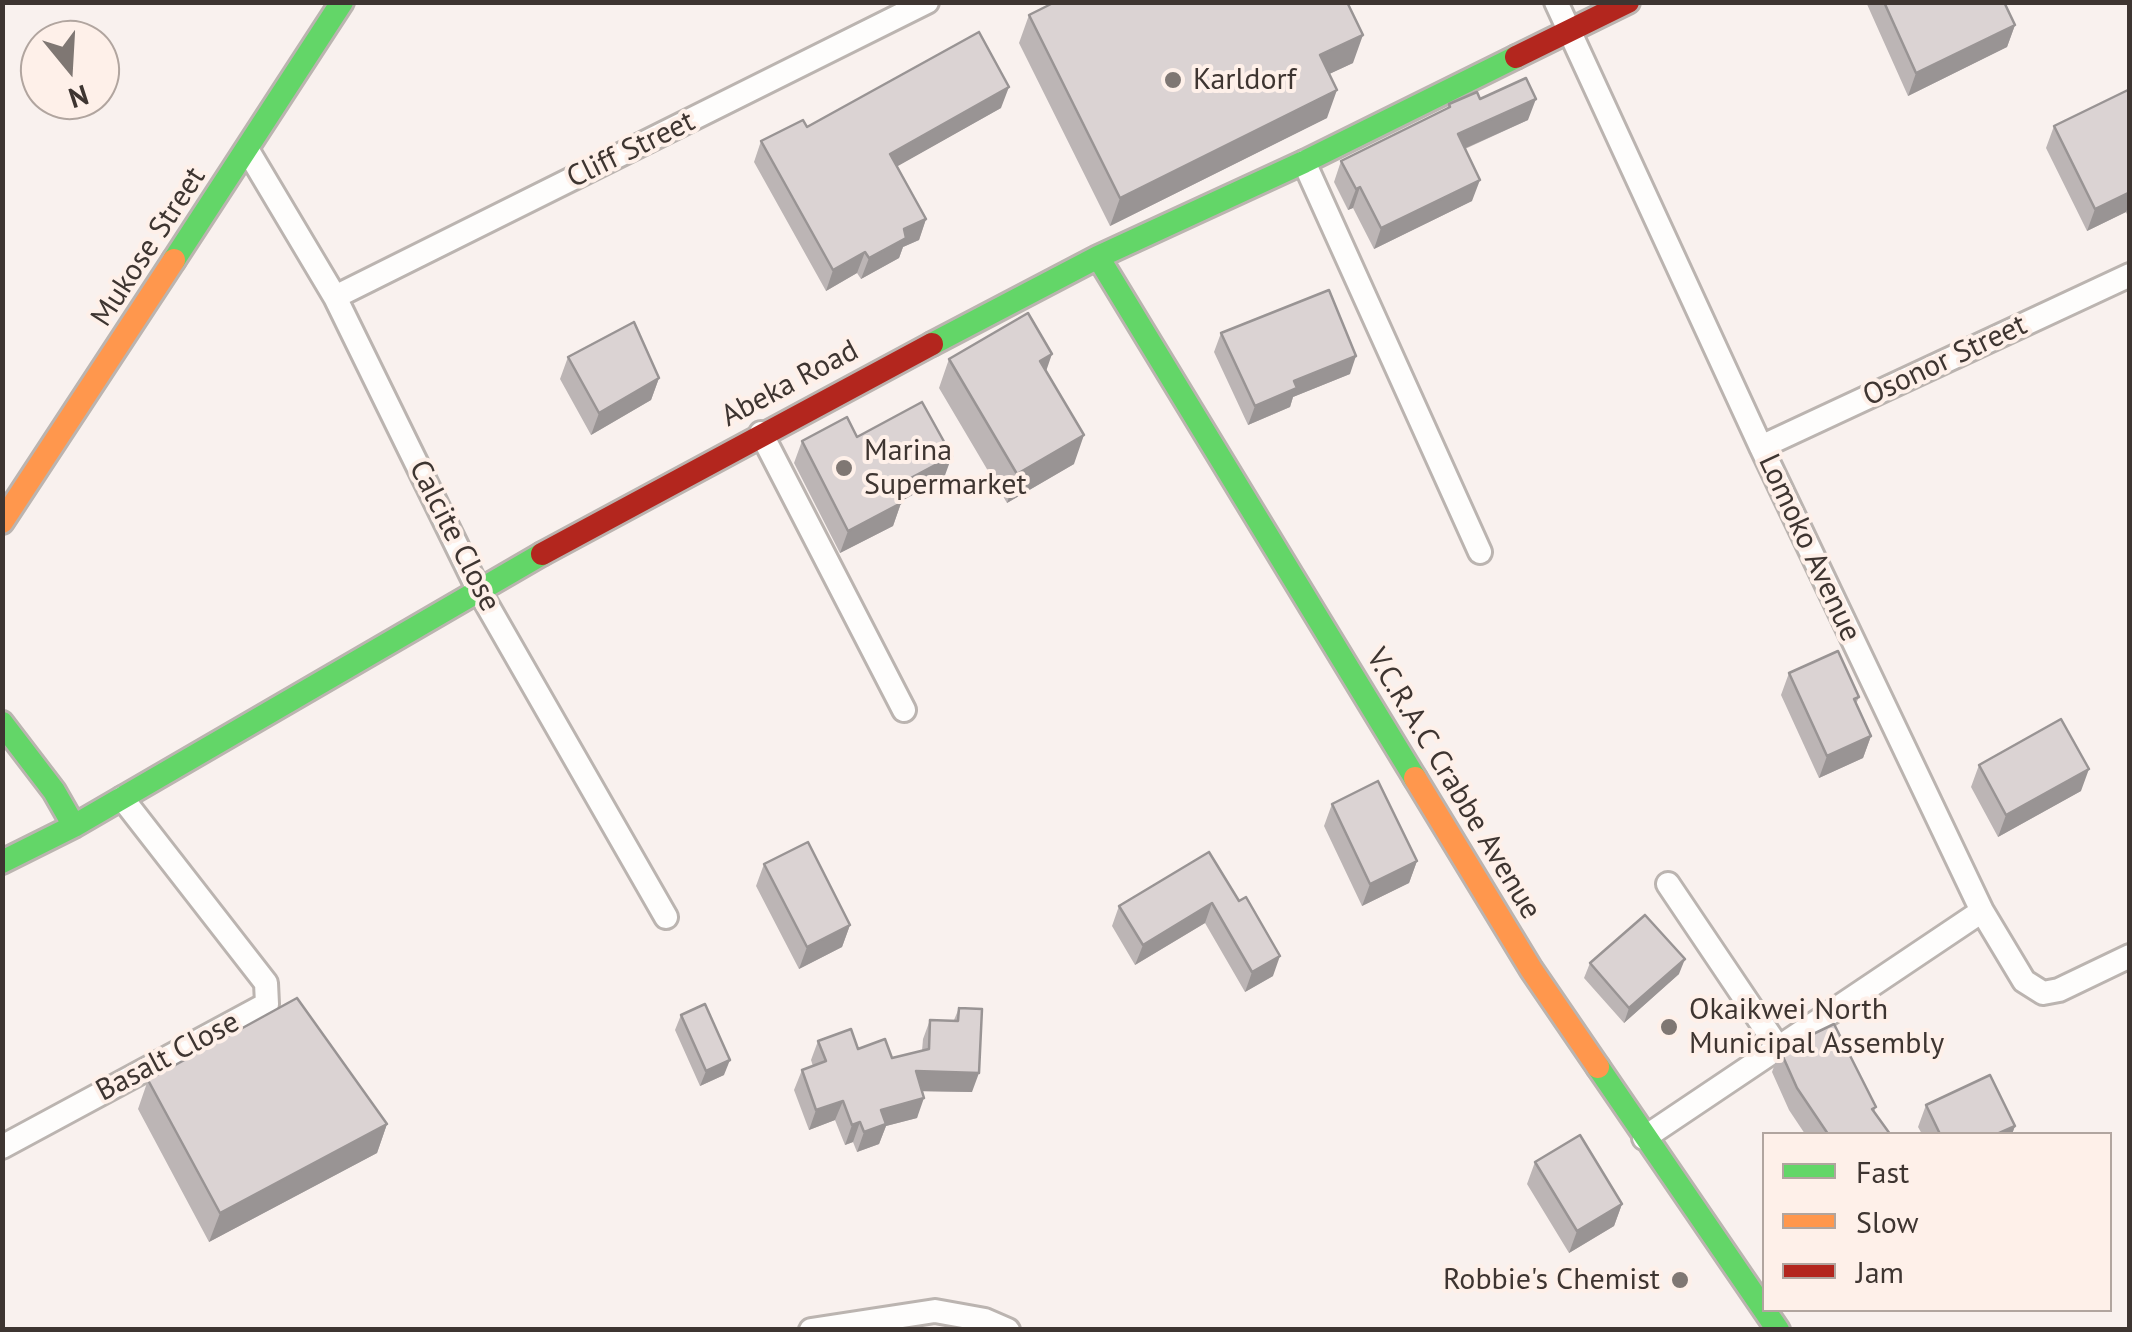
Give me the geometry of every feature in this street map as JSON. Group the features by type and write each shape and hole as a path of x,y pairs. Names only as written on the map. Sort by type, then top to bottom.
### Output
{"street":[{"name":"Mukose Street","path":"2,522 342,2"},
{"name":"Cliff Street","path":"335,296 927,2"},
{"name":"Lomoko Avenue","path":"1556,2 1761,447 1982,911 2024,981 2044,993 2059,990 2130,956"},
{"name":"Abeka Road","path":"2,862 74,826 478,589 761,433 1098,258 1304,162 1628,2"},
{"name":"Calcite Close","path":"248,151 335,296 478,589 666,917"},
{"path":"1304,162 1480,552"},
{"name":"V.C.R.A.C Crabbe Avenue","path":"1098,258 1531,969 1762,1307"},
{"name":"Osonor Street","path":"1761,447 2130,275"},
{"path":"761,433 904,710"},
{"path":"2,723 54,791 74,826"},
{"name":"Basalt Close","path":"2,1147 267,1004 266,982 122,798"},
{"path":"1668,884 1779,1049"},
{"path":"1644,1138 1982,911"},
{"path":"811,1330 935,1311 985,1320 1008,1330"}],"building":[{"name":"Karldorf","path":"1055,2 1347,2 1363,35 1320,55 1337,90 1120,198 1029,15"},
{"path":"1884,2 2004,2 2015,25 1916,73"},
{"path":"979,32 1009,87 890,154 926,219 904,229 906,238 869,258 865,252 833,270 761,141 803,120 807,127"},
{"path":"1526,78 1536,99 1458,134 1480,180 1381,228 1341,161 1450,107 1449,104 1477,92 1480,99"},
{"path":"2130,89 2130,192 2095,209 2054,126"},
{"path":"1329,290 1356,356 1294,381 1297,388 1255,406 1221,333"},
{"path":"1028,313 1052,354 1040,361 1084,435 1017,474 949,359"},
{"path":"634,322 659,378 599,413 568,357"},
{"path":"922,402 952,456 892,488 901,503 848,531 802,441 847,417 857,437"},
{"path":"1838,651 1871,736 1827,756 1789,673"},
{"path":"2061,719 2089,769 2006,815 1979,765"},
{"path":"1378,781 1417,861 1370,884 1332,804"},
{"path":"808,842 850,925 807,947 764,864"},
{"path":"1209,852 1239,901 1246,897 1280,956 1252,972 1212,903 1143,945 1119,906"},
{"path":"1645,915 1685,959 1629,1008 1590,963"},
{"path":"297,998 387,1124 220,1213 148,1080"},
{"path":"705,1004 730,1060 706,1071 681,1015"},
{"path":"959,1008 982,1009 979,1073 916,1071 924,1098 881,1110 886,1124 864,1132 860,1122 852,1125 843,1101 816,1110 802,1070 826,1061 818,1041 851,1029 858,1049 885,1039 892,1058 929,1049 930,1020 958,1021"},
{"path":"1834,1024 1876,1107 1872,1109 1889,1132 1827,1132 1797,1088 1780,1050"},
{"path":"1990,1075 2015,1126 2002,1132 1939,1132 1926,1105"},
{"path":"1580,1135 1622,1204 1577,1231 1535,1162"}],"traffic: fast":[{"path":"174,260 342,2"},
{"path":"932,344 1098,257 1304,162 1516,57"},
{"path":"1098,257 1415,778"},
{"path":"2,862 74,826 542,554"},
{"path":"2,723 54,791 74,826"},
{"path":"1598,1067 1762,1307"},
{"path":"1766,1312 1778,1330"}],"traffic: slow":[{"path":"2,522 174,260"},
{"path":"1415,778 1531,969 1598,1067"}],"traffic: jam":[{"path":"1516,57 1628,2"},
{"path":"542,554 932,344"}],"place":[{"name":"Karldorf","path":"1173,80"},
{"name":"Marina Supermarket","path":"844,468"},
{"name":"Okaikwei North Municipal Assembly","path":"1669,1027"},
{"name":"Robbie's Chemist","path":"1680,1280"}]}
